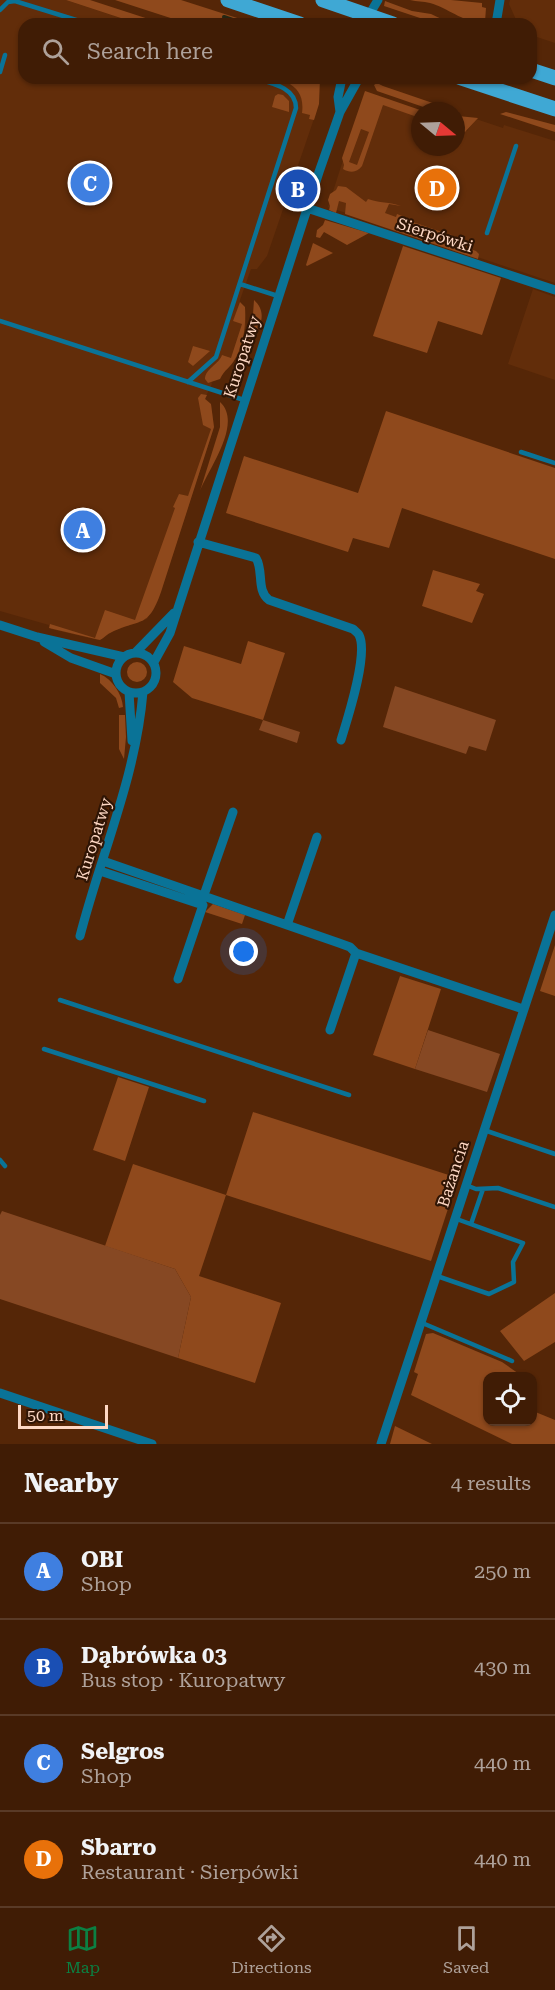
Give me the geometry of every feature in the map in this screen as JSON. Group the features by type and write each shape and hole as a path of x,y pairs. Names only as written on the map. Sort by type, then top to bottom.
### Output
{"main road":[{"path":"228,0 282,18"},
{"path":"323,0 361,18"},
{"path":"537,72 555,78"},
{"path":"479,84 555,109"}],"street":[{"path":"369,18 378,0"},
{"path":"491,0 499,4"},
{"name":"Kuropatwy","path":"340,112 338,97 341,84"},
{"name":"Kuropatwy","path":"154,663 170,633 175,611 307,208 340,112 355,84"},
{"name":"Sierpówki","path":"307,208 555,290"},
{"path":"198,542 256,558 259,563 261,589 264,597 269,600 352,628 359,634 362,643 357,687 341,740"},
{"name":"Kuropatwy","path":"136,652 175,611"},
{"path":"0,625 37,638 124,657"},
{"path":"37,638 71,658 116,674"},
{"path":"136,652 146,655 154,663 155,680 143,692 129,692 120,685 116,674 119,662 136,652"},
{"name":"Kuropatwy","path":"129,692 133,751"},
{"name":"Kuropatwy","path":"80,936 126,786 139,726 143,692"},
{"path":"204,895 233,812"},
{"path":"287,925 317,837"},
{"path":"101,866 204,895 350,947 356,953 524,1009"},
{"path":"101,866 203,905 178,979"},
{"name":"Bażancia","path":"381,1444 555,915"},
{"path":"330,1030 356,953"},
{"path":"0,1393 152,1444"}],"lane":[{"path":"0,10 8,2 15,1 70,18"},
{"path":"0,72 5,56"},
{"path":"188,382 216,357 296,108 296,103 290,93 272,84"},
{"path":"487,233 516,146"},
{"path":"240,284 278,296"},
{"path":"0,321 244,400"},
{"path":"521,452 555,463"},
{"path":"60,1000 349,1095"},
{"path":"44,1049 204,1101"},
{"path":"484,1130 555,1154"},
{"path":"0,1160 5,1166"},
{"path":"466,1185 476,1189 498,1188 555,1208"},
{"path":"471,1224 483,1189"},
{"path":"435,1276 489,1294 514,1282 513,1262 523,1243 454,1218"},
{"path":"420,1322 512,1361"}],"shaded area":[{"path":"0,0 66,0 121,18 18,18 18,84 319,84 317,110 267,256 257,269 251,269 240,300 245,307 246,326 236,358 220,379 211,380 212,384 205,398 211,404 214,427 159,597 147,619 113,631 98,640 51,629 49,625 0,611"},
{"path":"66,0 90,0 146,18 121,18"},
{"path":"115,0 181,0 237,18 170,18"},
{"path":"410,0 482,3 482,7 486,8 485,18 463,18 427,2"},
{"path":"510,0 555,0 555,43 537,37 537,18 515,18 509,4"},
{"path":"385,1 439,18 420,18 384,6"},
{"path":"289,84 320,84 319,104 314,120 309,119 310,115 302,113 300,94"},
{"path":"379,84 430,102 411,103 377,91 374,85"},
{"path":"365,91 411,107 411,115 383,105 362,166 351,172 343,169 342,158","holes":["361,129 369,132 357,165 349,162"]},
{"path":"365,92 411,111 411,156 465,156 465,130 467,131 476,119 555,141 555,283 328,207"},
{"path":"283,95 289,101 289,112 272,107 275,96"},
{"path":"506,112 555,125 555,132 500,114"},
{"path":"465,117 478,118 465,132"},
{"path":"338,186 346,187 366,202 368,199 401,206 389,204 385,213 396,217 397,214 442,232 441,237 447,239 450,234 456,238 455,244 476,251 479,254 478,259 345,214 346,203 339,201 336,213 329,210 330,194"},
{"path":"325,220 369,233 347,245 324,232 320,238 316,237 317,230"},
{"path":"313,243 333,253 307,266 306,265"},
{"path":"403,246 501,278 482,335 438,321 427,353 373,336"},
{"path":"533,289 555,297 555,380 508,364"},
{"path":"254,300 262,313 261,320 259,328 243,355 252,328"},
{"path":"240,302 245,307 245,320 244,334 238,353 220,379 208,383 205,379 206,375 222,355 231,358 242,324 233,321"},
{"path":"193,346 210,351 193,366 188,362"},
{"path":"201,394 207,395 205,399 211,404 214,427 161,592 152,612 142,621 112,632 100,640 49,628 50,624 95,638 105,610 135,620 175,508 173,507 179,494 188,496 211,429 203,425 198,398"},
{"path":"220,402 226,411 228,422 226,433 200,491 220,427"},
{"path":"386,411 555,468 555,559 402,508 389,548 353,538 348,552 226,513 244,456 358,493"},
{"path":"433,570 480,584 476,591 484,594 472,623 422,606"},
{"path":"248,641 285,653 263,720 192,698 173,682 184,646 241,664"},
{"path":"133,662 141,662 147,668 147,676 141,682 133,682 127,676 127,668"},
{"path":"100,674 116,688 123,707 119,708 116,698 100,683"},
{"path":"395,686 496,720 486,751 469,746 466,754 383,727"},
{"path":"119,715 125,715 124,759 119,749"},
{"path":"263,720 300,732 297,743 259,730"},
{"path":"213,904 245,915 242,924 205,912"},
{"path":"555,945 555,996 540,991"},
{"path":"400,976 441,989 415,1069 373,1055"},
{"path":"428,1030 500,1054 487,1092 415,1069"},
{"path":"118,1077 149,1087 125,1161 93,1150"},
{"path":"253,1112 458,1178 431,1261 226,1195"},
{"path":"133,1164 226,1195 199,1276 281,1303 255,1383 178,1358 191,1297 175,1269 105,1246"},
{"path":"2,1211 175,1269 191,1297 178,1358 0,1299 0,1215"},
{"path":"555,1293 555,1342 524,1361 500,1331"},
{"path":"433,1333 502,1362 516,1372 483,1372 483,1426 537,1426 537,1413 555,1420 555,1444 512,1444 411,1395 418,1374 414,1372 426,1334"},
{"path":"395,1426 432,1444 390,1444"}],"place":[{"name":"Selgros","path":"90,183"},
{"name":"Sbarro","path":"437,188"},
{"name":"Dąbrówka 03","path":"298,189"},
{"name":"OBI","path":"83,530"}]}
